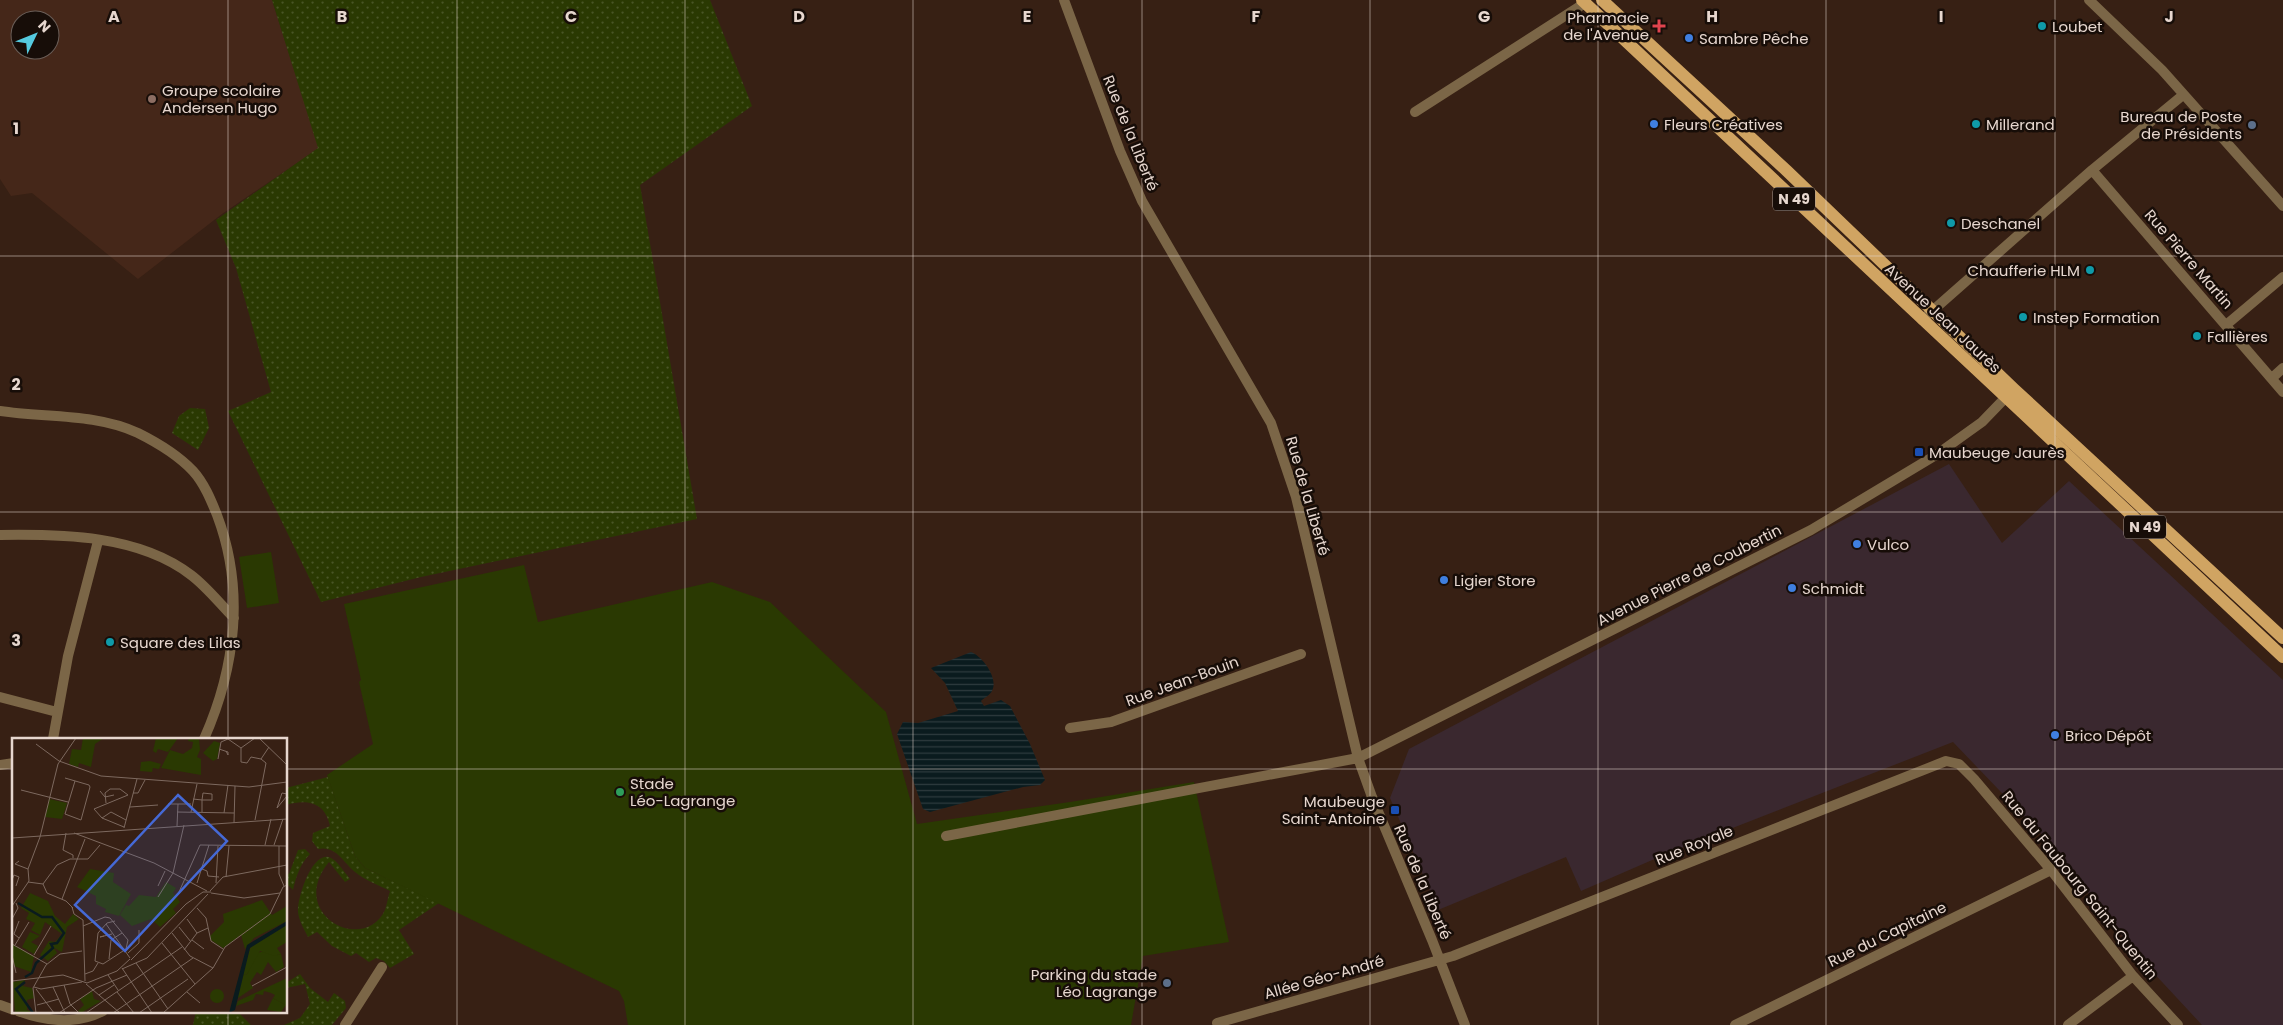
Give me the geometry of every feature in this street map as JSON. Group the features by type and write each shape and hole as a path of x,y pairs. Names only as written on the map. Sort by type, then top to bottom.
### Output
{"main road":[{"name":"Avenue Jean Jaurès","path":"1602,0 1788,171 2014,389 2283,638"},
{"name":"Avenue Jean Jaurès","path":"1584,1 2283,657"},
{"path":"1674,86 1684,76"}],"street":[{"name":"Rue de la Liberté","path":"1064,0 1120,151 1146,209 1270,422 1296,497 1358,758 1464,1025"},
{"path":"2089,0 2162,70 2182,95 2283,206"},
{"path":"1415,112 1584,1"},
{"path":"1922,320 2092,170 2182,95"},
{"name":"Rue Pierre Martin","path":"2092,170 2283,392"},
{"path":"2226,325 2283,277"},
{"path":"2272,378 2283,368"},
{"name":"Avenue Pierre de Coubertin","path":"946,836 1358,758 1811,530 1936,455 1982,422 2014,389"},
{"path":"0,411 102,421 137,433 173,452 194,472 209,496 220,525 230,562 235,594 232,652 214,716 204,738"},
{"path":"0,535 41,534 125,544 152,553 192,575 234,618"},
{"path":"53,738 68,656 98,541"},
{"name":"Rue Jean-Bouin","path":"1070,728 1110,722 1301,654"},
{"path":"0,697 57,712"},
{"name":"Rue Royale","path":"1439,960 1946,761 1959,764"},
{"name":"Rue du Faubourg Saint-Quentin","path":"1959,764 2051,870 2133,976 2178,1025"},
{"name":"Rue du Capitaine","path":"1736,1025 2051,870"},
{"name":"Allée Géo-André","path":"1217,1023 1439,960"},
{"path":"345,1025 382,967"},
{"path":"2068,1025 2133,976"},
{"path":"0,1005 12,1009"},
{"path":"20,1012 31,1018 65,1021 83,1019 100,1012"}],"shaded area":[{"name":"Groupe scolaire Andersen Hugo","path":"0,0 272,0 319,148 222,214 138,279 32,193 11,196 0,179"},
{"path":"1949,464 2002,543 2069,481 2283,680 2283,1025 2202,1025 2137,955 2044,837 1953,742 1666,854 1581,891 1566,857 1438,910 1390,798 1409,749"},
{"path":"971,652 980,658 988,668 993,680 994,686 992,691 981,701 984,706 1001,700 1010,706 1030,744 1045,780 1040,785 1023,787 930,812 923,809 897,734 903,722 918,723 958,711 945,683 931,668"}],"green space":[{"path":"272,0 710,0 752,106 640,185 697,519 421,577 321,602 228,411 271,392 236,268 216,220 318,148"},
{"path":"190,408 205,409 209,428 198,450 172,433 179,416"},
{"path":"271,552 279,603 247,608 239,557"},
{"name":"Stade Léo-Lagrange","path":"524,565 538,622 712,582 770,602 886,712 917,824 1194,782 1229,942 1143,956 1131,1025 628,1025 624,1001 619,991 365,868 355,856 327,775 373,744 344,604"},
{"path":"328,777 355,856 365,868 439,903 399,930 414,954 390,968 384,961 376,958 369,962 356,953 351,956 332,946 317,932 308,937 299,919 298,906 306,879 316,862 322,858 328,857 334,860 350,879 345,882 329,862 318,881 317,898 322,912 333,922 347,928 361,929 375,923 385,910 390,891 359,875 334,852 324,848 318,849 312,841 313,833 330,826 328,818 314,804 301,802 288,804 288,787"},
{"path":"305,849 310,854 299,871 293,890 288,885 288,874 298,850"},
{"path":"300,974 310,988 328,1002 334,993 345,1001 346,1008 332,1025 284,1025 300,1018 310,1004 305,984 288,988 288,982"},
{"path":"196,1012 238,1012 251,1025 193,1025"}],"place":[{"name":"Pharmacie de l'Avenue","path":"1659,26"},
{"name":"Loubet","path":"2042,26"},
{"name":"Sambre Pêche","path":"1689,38"},
{"name":"Groupe scolaire Andersen Hugo","path":"152,99"},
{"name":"Fleurs Créatives","path":"1654,124"},
{"name":"Millerand","path":"1976,124"},
{"name":"Bureau de Poste de Présidents","path":"2252,125"},
{"name":"Deschanel","path":"1951,223"},
{"name":"Chaufferie HLM","path":"2090,270"},
{"name":"Instep Formation","path":"2023,317"},
{"name":"Fallières","path":"2197,336"},
{"name":"Maubeuge Jaurès","path":"1919,452"},
{"name":"Vulco","path":"1857,544"},
{"name":"Ligier Store","path":"1444,580"},
{"name":"Schmidt","path":"1792,588"},
{"name":"Square des Lilas","path":"110,642"},
{"name":"Brico Dépôt","path":"2055,735"},
{"name":"Stade Léo-Lagrange","path":"620,792"},
{"name":"Maubeuge Saint-Antoine","path":"1395,810"},
{"name":"Parking du stade Léo Lagrange","path":"1167,983"}]}
